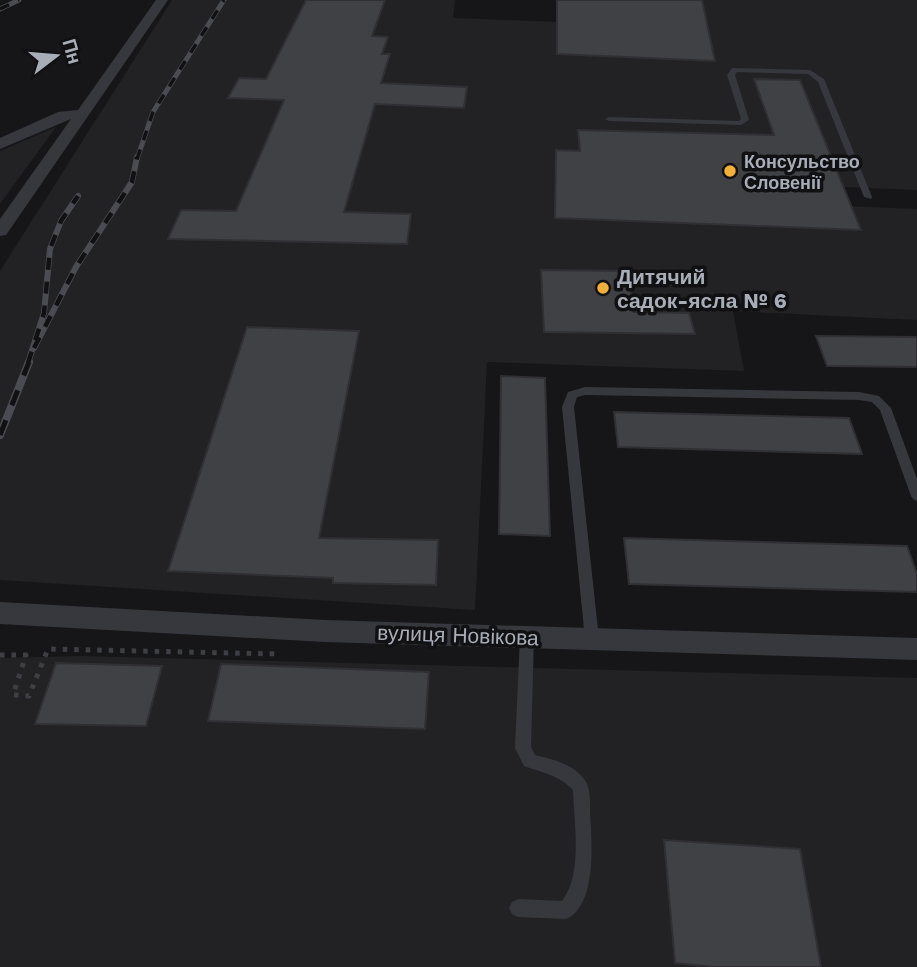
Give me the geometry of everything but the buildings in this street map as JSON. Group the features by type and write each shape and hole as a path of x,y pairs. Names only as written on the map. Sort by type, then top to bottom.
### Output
{"street":[{"path":"0,231 162,0"},
{"path":"0,144 63,115 82,114"},
{"name":"вулиця Новікова","path":"0,613 325,631 917,649"}],"lane":[{"path":"609,120 741,123 745,120 732,75 735,70 810,72 821,81 868,197"},
{"path":"592,639 568,407 572,395 599,391 859,396 875,399 885,408 917,496"},
{"path":"518,908 566,910 577,901 582,882 581,788 574,778 556,768 530,761 523,748 527,637"}],"path":[{"path":"0,654 26,655 13,695 29,696 48,649"}],"shaded area":[{"path":"172,0 455,0 453,18 557,22 557,0 917,0 917,190 603,177 604,196 917,209 917,320 733,311 744,371 487,362 475,610 0,580 0,271"},
{"path":"56,127 0,204 0,151"},
{"path":"81,656 917,678 917,967 0,967 0,658"}],"railway":[{"path":"0,9 19,0"},
{"path":"137,159 153,112 224,0"},
{"path":"34,348 76,267 132,182 137,157"},
{"path":"28,363 44,313 50,249 61,221 78,196"},
{"path":"0,435 29,362"}],"place":[{"name":"Консульство Словенії","path":"730,171"},
{"name":"Дитячий садок-ясла № 6","path":"603,288"}]}
